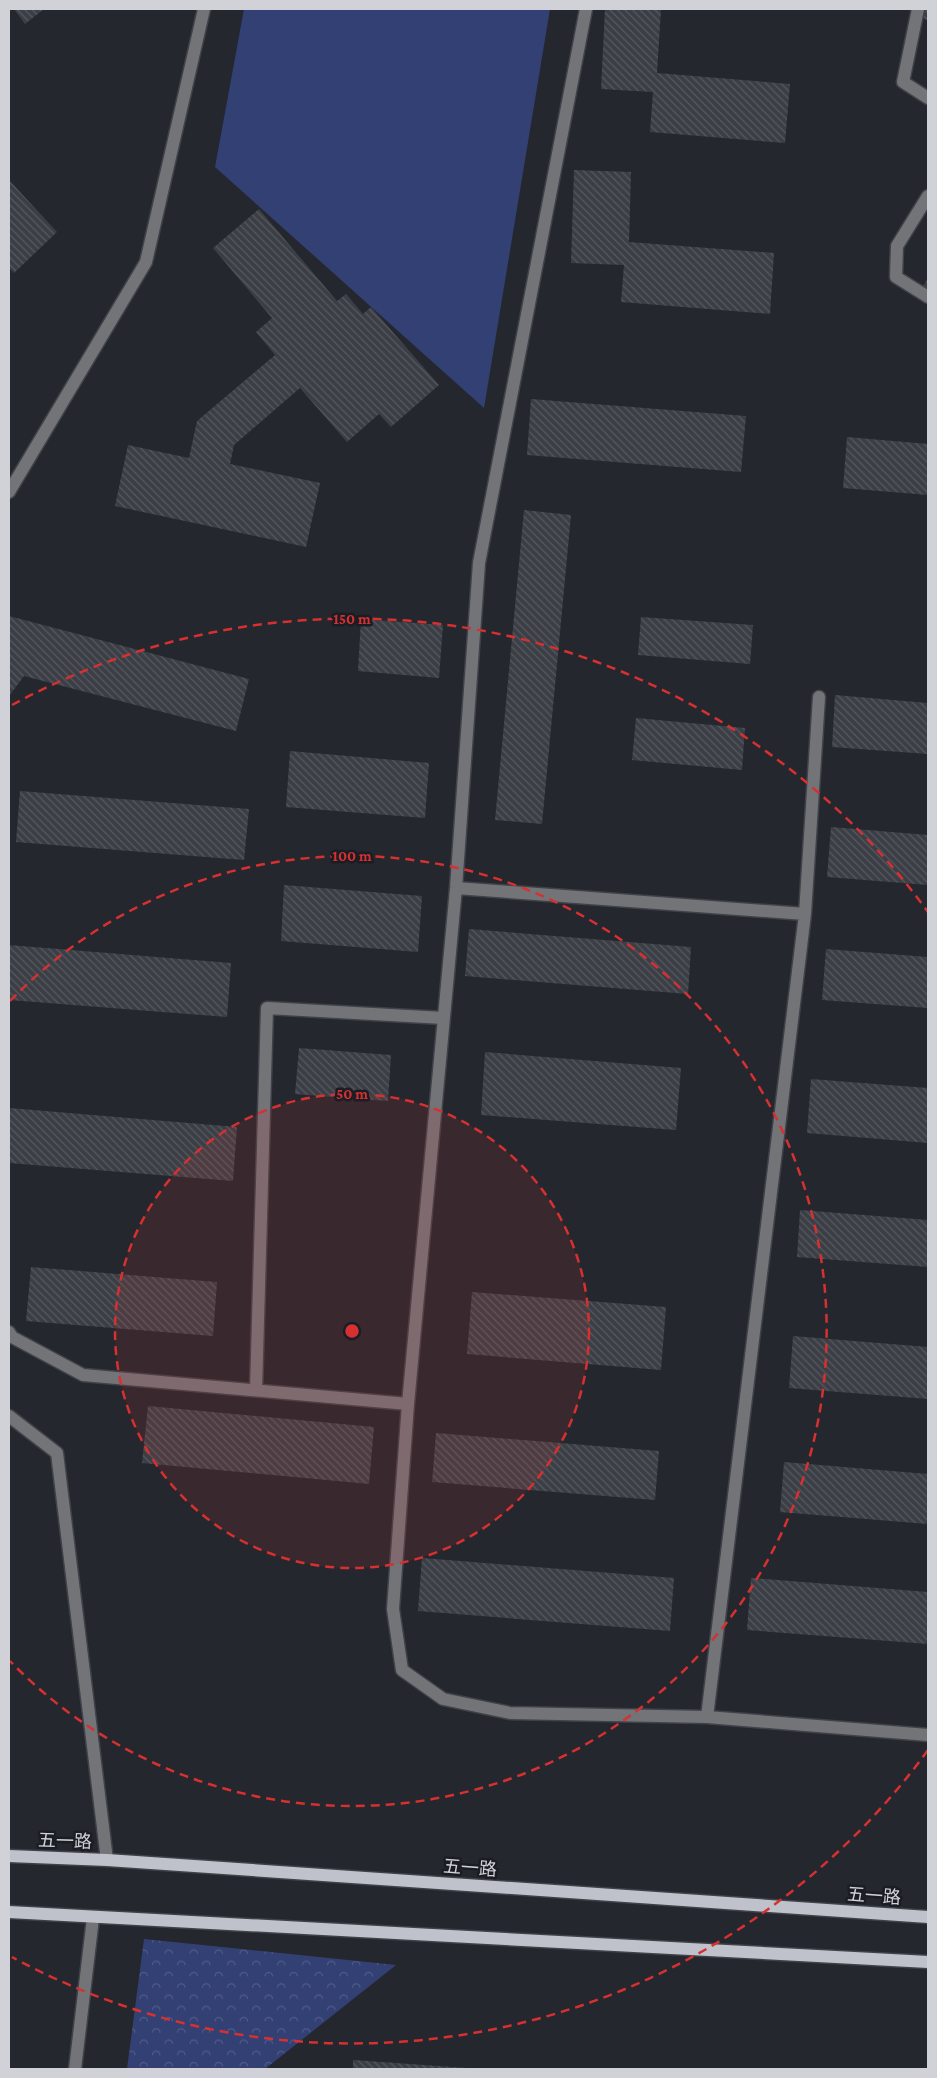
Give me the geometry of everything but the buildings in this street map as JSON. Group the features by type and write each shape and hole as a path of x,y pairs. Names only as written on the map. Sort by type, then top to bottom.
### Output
{"main road":[{"name":"五一路","path":"9,1856 107,1860 928,1917"},
{"path":"9,1912 928,1962"}],"street":[{"path":"9,492 146,262 204,9"},
{"path":"586,9 479,563 456,888 408,1404 393,1609 402,1670 443,1699 510,1713 707,1717 928,1735"},
{"path":"918,9 903,82 928,98"},
{"path":"928,196 897,246 896,277 928,297"},
{"path":"707,1717 805,914 819,697"},
{"path":"456,888 805,914"},
{"path":"256,1390 267,1008 443,1018"},
{"path":"9,1332 12,1337 83,1375 408,1404"},
{"path":"9,1416 57,1453 107,1860"},
{"path":"75,2069 93,1918"}],"green space":[{"path":"244,9 550,9 484,408 215,167"},
{"path":"144,1939 396,1965 265,2069 127,2069"}]}
